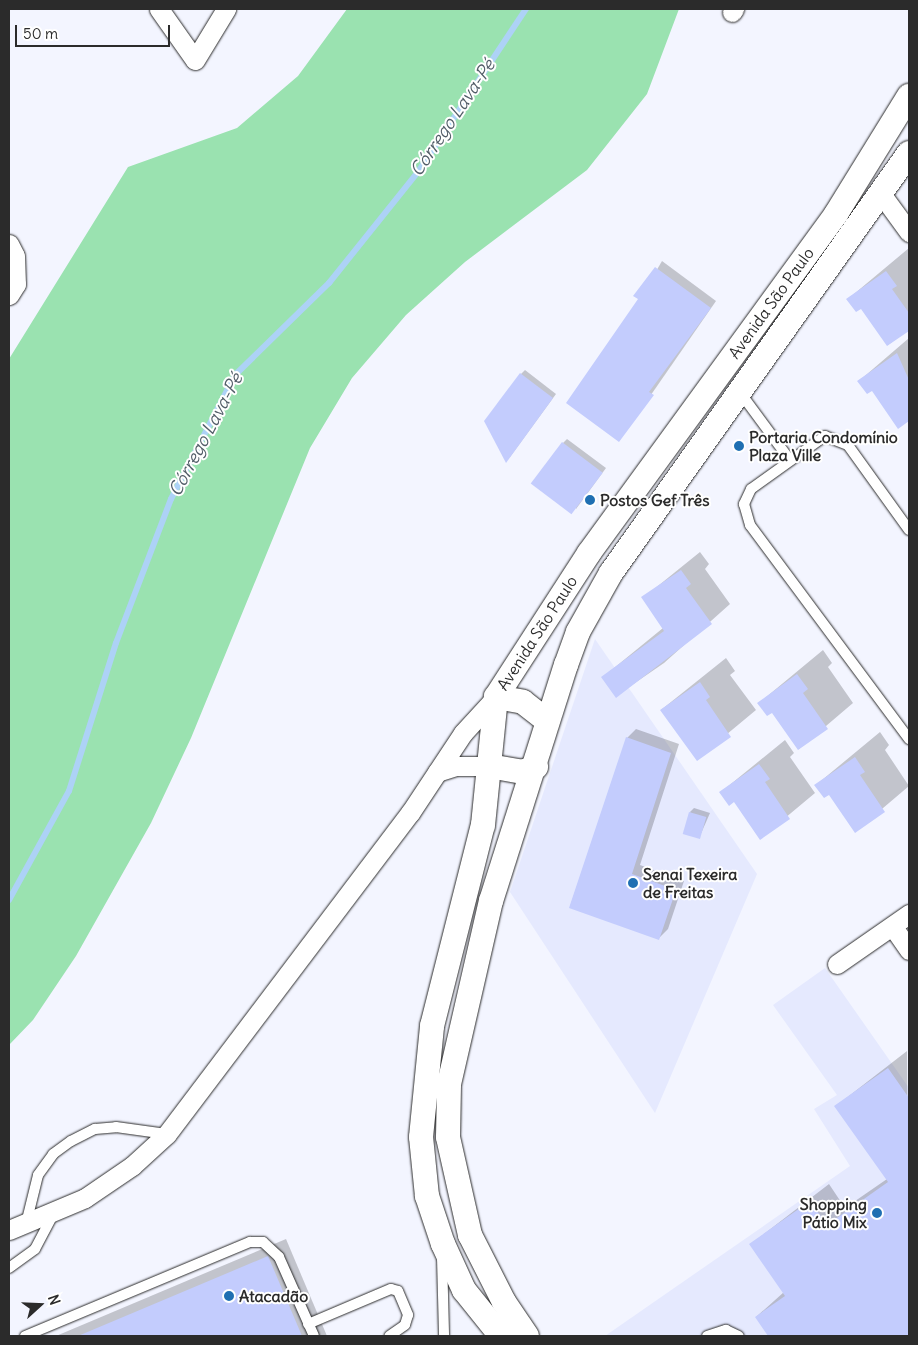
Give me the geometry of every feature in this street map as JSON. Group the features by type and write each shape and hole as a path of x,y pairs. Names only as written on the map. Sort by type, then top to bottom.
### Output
{"street":[{"path":"159,9 195,60 226,9"},
{"name":"Avenida São Paulo","path":"501,1336 464,1290 442,1244 427,1196 421,1137 424,1078 432,1026 483,825 496,697 589,553 836,214 909,96"},
{"name":"Avenida São Paulo","path":"528,1336 504,1302 470,1235 457,1187 448,1128 449,1084 458,1028 491,901 536,767 548,721 578,632 611,573 742,394 882,196 909,153"},
{"path":"882,196 909,232"},
{"path":"9,244 15,256 16,284 9,295"},
{"path":"17,1227 54,1213 132,1166 167,1134 437,772 463,733 496,697 524,702 548,721"},
{"path":"437,772 455,766 489,766 522,772 536,767"},
{"path":"837,964 893,927 909,914"},
{"path":"893,927 909,950"}],"lane":[{"path":"742,394 790,460"},
{"path":"909,530 848,445 825,436 751,489 744,504 750,525 909,739"},
{"path":"17,1227 38,1176 53,1154 71,1141 95,1129 116,1127 167,1134"},
{"path":"9,1268 35,1249 54,1213"},
{"path":"24,1336 250,1242 263,1242 279,1257 314,1336"},
{"path":"442,1244 440,1304 444,1336"},
{"path":"308,1324 391,1289 398,1292 408,1315 405,1325 389,1336"},
{"path":"707,1336 726,1330 739,1336"}],"shaded area":[{"name":"Senai Texeira de Freitas","path":"595,639 757,874 655,1113 510,892"},
{"path":"825,968 909,1088 909,1336 605,1336 850,1166 814,1109 837,1095 773,1005"}],"green space":[{"path":"347,9 679,9 647,94 587,170 465,262 406,315 352,378 310,448 191,738 151,823 76,956 33,1020 9,1045 9,359 128,167 237,128 298,76"}],"building":[{"path":"655,267 711,308 649,392 654,395 619,442 566,403 638,299 633,296"},
{"path":"886,271 897,286 892,289 909,313 909,331 887,346 861,309 856,312 846,299"},
{"path":"897,353 909,380 909,421 898,429 872,391 867,394 857,381"},
{"path":"520,373 553,398 506,463 484,421"},
{"path":"562,442 603,473 571,514 531,484"},
{"path":"681,570 691,584 686,588 712,624 616,698 601,677 664,631 641,597"},
{"path":"797,674 808,689 803,693 828,729 798,750 772,713 767,716 757,703"},
{"path":"700,682 710,697 706,700 731,737 697,761 660,710"},
{"path":"626,737 671,753 632,874 676,890 659,940 569,908"},
{"path":"855,757 865,772 860,775 885,812 855,833 829,795 824,798 814,785"},
{"path":"759,764 770,779 765,782 790,819 760,840 734,802 729,806 719,792"},
{"path":"689,812 706,817 700,839 683,834"},
{"name":"Shopping Pátio Mix","path":"888,1068 909,1098 909,1336 768,1336 755,1317 785,1296 749,1244 810,1201 827,1225 888,1182 834,1106"},
{"name":"Atacadão","path":"268,1256 302,1336 78,1336"}],"waterway":[{"name":"Córrego Lava-Pé","path":"9,900 69,791 116,643 171,499 235,375 329,283 418,172 526,9"}],"place":[{"name":"Portaria Condomínio Plaza Ville","path":"739,446"},
{"name":"Postos Gef Três","path":"590,500"},
{"name":"Senai Texeira de Freitas","path":"633,883"},
{"name":"Shopping Pátio Mix","path":"877,1213"},
{"name":"Atacadão","path":"229,1296"}]}
